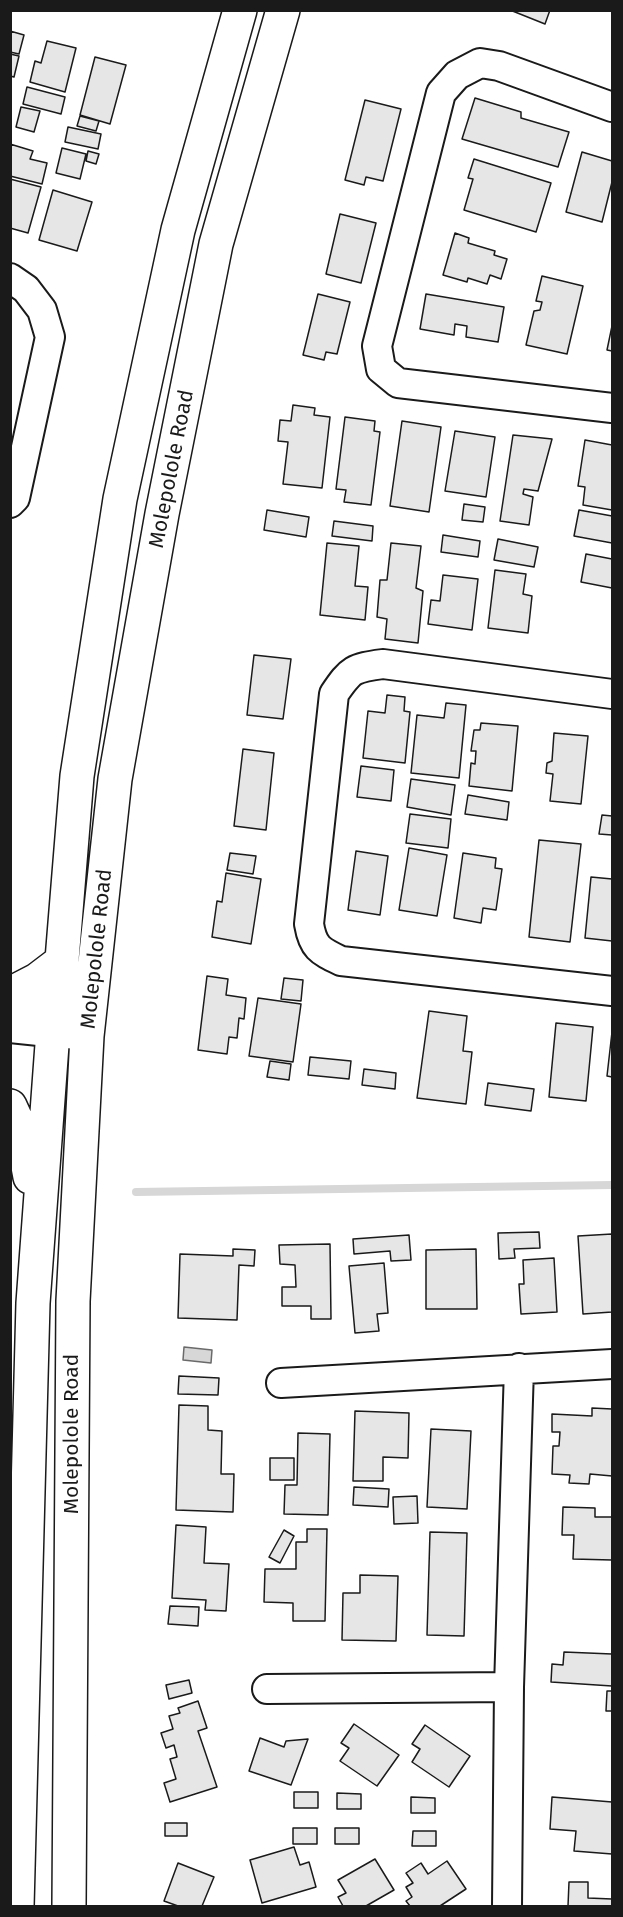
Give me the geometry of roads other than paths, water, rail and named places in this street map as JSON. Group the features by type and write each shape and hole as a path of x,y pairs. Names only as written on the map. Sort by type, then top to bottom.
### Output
{"main road":[{"name":"Molepolole Road","path":"69,1906 73,1301 72,1022 62,961 77,776 120,499 178,230 240,10"},
{"name":"Molepolole Road","path":"16,1906 33,1303 38,1220 165,502 216,244 283,10"},
{"path":"10,994 37,980 62,961"},
{"path":"10,1106 21,1130 38,1220"}],"street":[{"path":"612,106 499,66 480,63 457,75 441,93 377,346 381,369 398,383 612,408"},
{"path":"10,278 26,289 42,310 50,337 15,498 10,503"},
{"path":"612,694 383,664 358,667 346,676 334,694 309,924 312,942 325,954 341,961 612,991"},
{"path":"10,1005 72,1022"},
{"path":"10,1028 72,1022"},
{"path":"281,1383 612,1364"},
{"path":"507,1906 508,1688 519,1368"},
{"path":"267,1689 508,1688"}],"waterway":[{"path":"136,1192 612,1185"}]}
